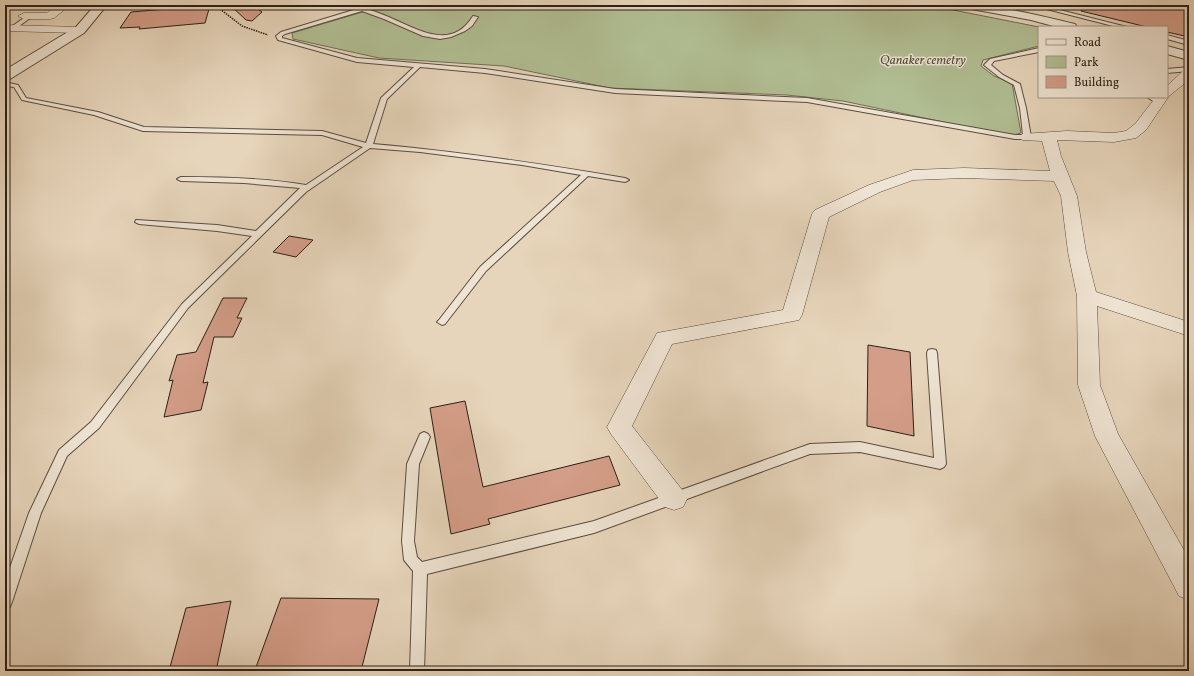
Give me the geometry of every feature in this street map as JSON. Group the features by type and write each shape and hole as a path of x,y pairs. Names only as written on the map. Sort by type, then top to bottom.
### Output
{"street":[{"path":"5,76 80,30 101,5"},
{"path":"966,5 1000,9 1067,26"},
{"path":"974,5 1000,9 1073,26"},
{"path":"11,16 50,16 64,6"},
{"path":"9,28 80,30"},
{"path":"1168,51 1189,57"},
{"path":"1168,90 1189,73"},
{"path":"1027,137 1067,135 1116,137 1128,135 1136,132 1159,98"},
{"path":"1049,137 1053,156 1069,196 1076,252 1087,296 1089,385 1107,436 1189,586"},
{"path":"674,499 619,427 664,338 792,315 821,214 873,189 909,176 938,173 968,172 1030,176 1060,176"},
{"path":"1087,296 1189,329"}],"lane":[{"path":"375,5 283,33 278,36 280,40 357,60 485,71 615,91 807,100 1007,135 1027,137 1023,108 1017,84 1001,76 987,65 992,60 1038,50"},
{"path":"1034,5 1120,26"},
{"path":"362,9 394,21 421,34 442,38 452,36 464,29 475,17"},
{"path":"9,28 30,16"},
{"path":"1168,38 1189,43"},
{"path":"5,602 35,513 63,453 95,425 185,306 307,187 369,146 384,98 419,65"},
{"path":"1168,71 1189,69"},
{"path":"5,84 16,86 24,99 96,113 143,129 322,133 369,146 420,150 522,163 625,180"},
{"path":"442,322 483,269 586,174"},
{"path":"181,179 250,180 307,187"},
{"path":"139,222 217,228 258,234"},
{"path":"420,569 594,526 674,499 810,448 860,448 940,464 932,353"},
{"path":"416,671 420,569 411,560 408,541 413,464 424,437"}],"path":[{"path":"215,5 242,26 280,40"}],"green space":[{"name":"Qanaker cemetry","path":"386,5 928,5 1038,27 1038,46 983,60 981,66 994,76 1012,83 1021,133 1010,136 843,101 787,95 610,88 504,66 379,58 293,39 292,33"}],"building":[{"path":"189,5 204,5 207,9 209,9 205,23 139,29 140,27 120,28 131,12 190,7"},
{"path":"230,5 252,5 262,12 252,21 246,20"},
{"path":"1081,5 1189,5 1189,37 1168,32 1168,26 1143,26 1081,11"},
{"path":"289,236 313,240 296,257 273,252"},
{"path":"223,298 247,298 237,318 242,318 233,337 214,337 203,383 208,382 201,410 164,417 173,380 169,381 177,355 196,352"},
{"path":"868,345 910,352 914,436 867,426"},
{"path":"465,401 483,487 609,456 620,485 488,519 490,524 451,534 430,408"},
{"path":"281,598 379,599 361,671 255,670"},
{"path":"231,601 216,671 169,671 186,608"}]}
